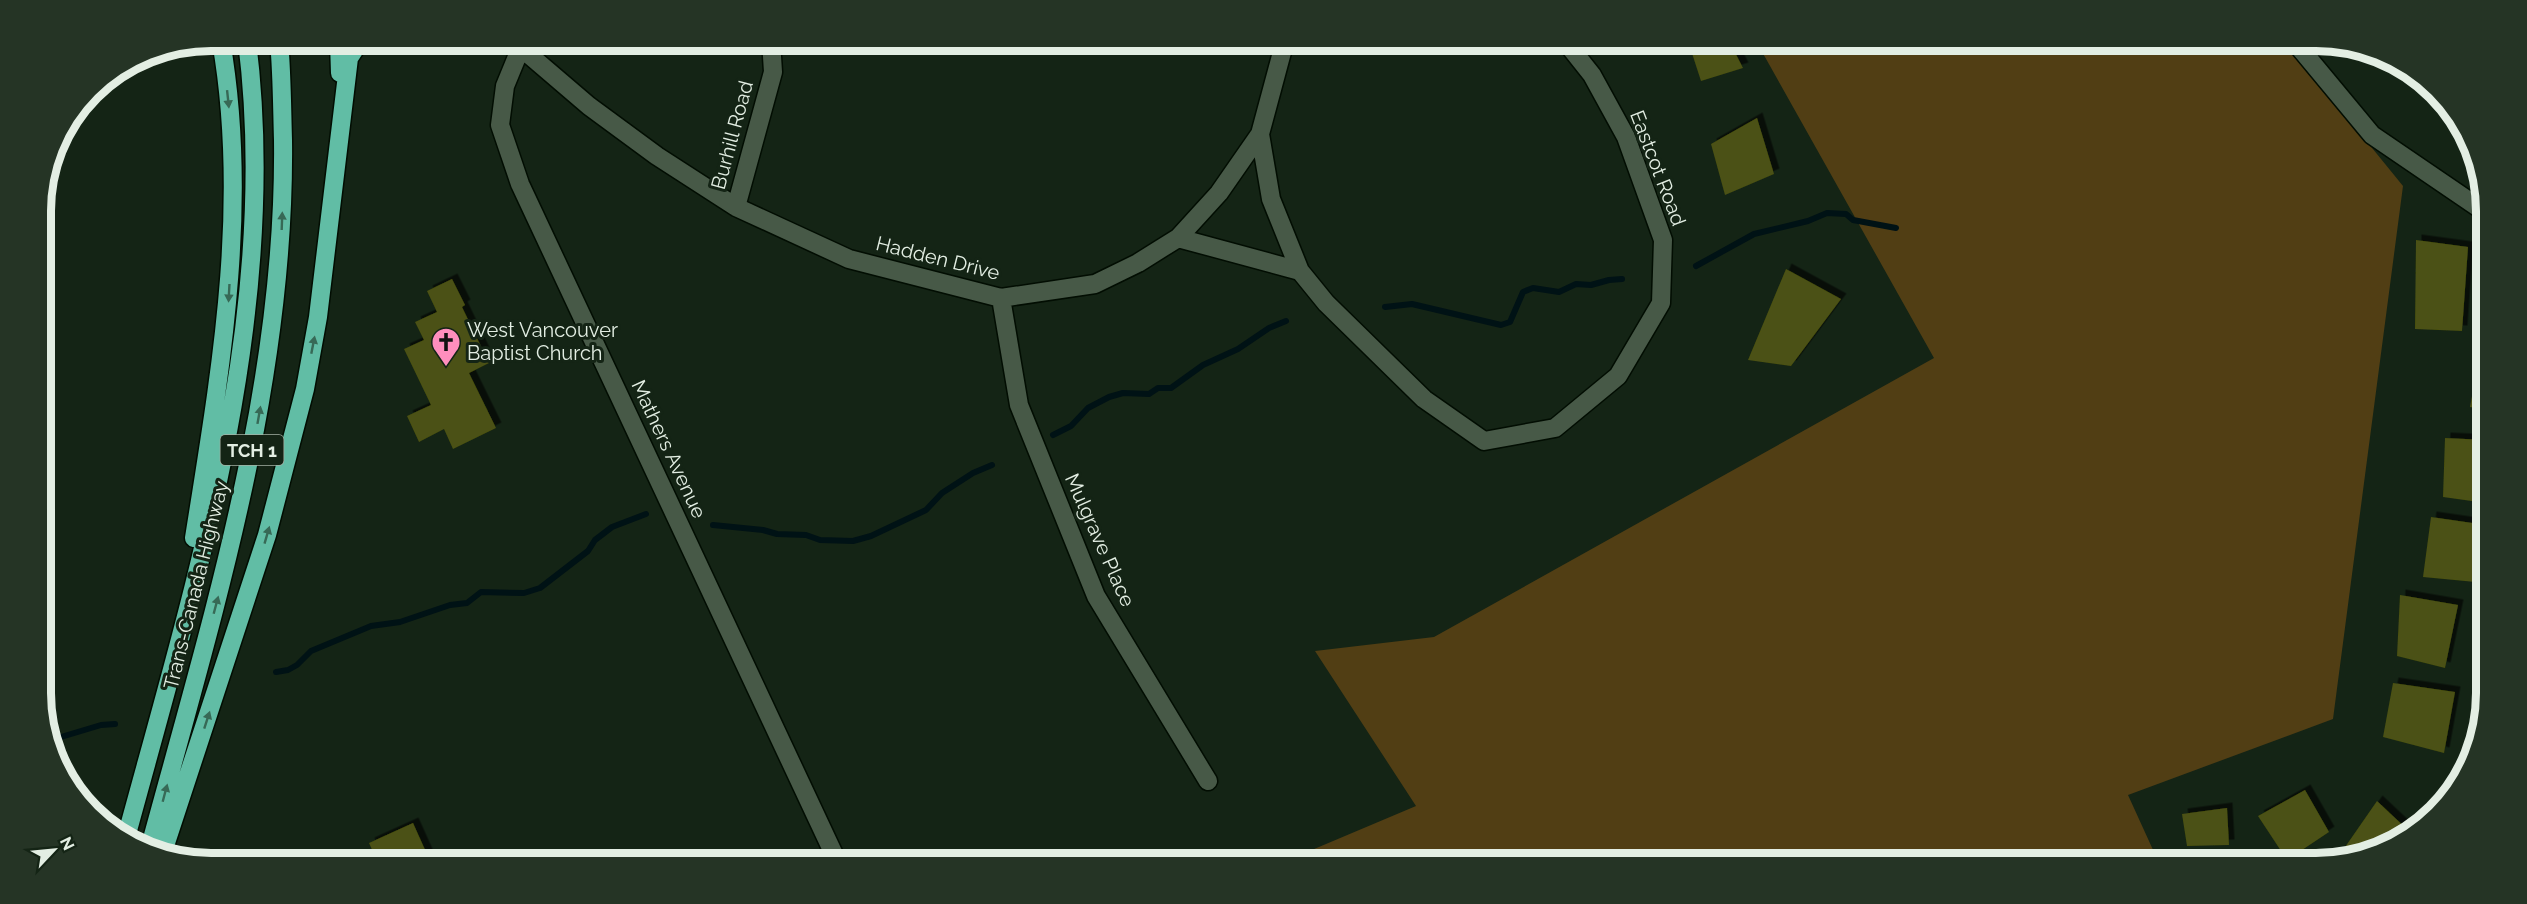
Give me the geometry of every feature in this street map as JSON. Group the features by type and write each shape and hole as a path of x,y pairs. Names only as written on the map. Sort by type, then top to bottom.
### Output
{"highway":[{"path":"174,659 228,305 233,174 222,51"},
{"name":"Trans-Canada Highway","path":"128,829 174,659 224,452 247,310 255,176 248,51"},
{"name":"Trans-Canada Highway","path":"152,841 235,530 264,385 281,241 283,177 279,51"},
{"path":"338,140 339,51"},
{"path":"165,846 245,607 286,469 318,317 338,140 349,58 353,51"}],"street":[{"name":"Mathers Avenue","path":"515,51 505,86 500,125 520,184 833,853"},
{"name":"Hadden Drive","path":"525,51 589,106 657,156 736,207 849,259 1001,298 1095,284 1138,263 1178,238 1219,193 1260,134 1282,51"},
{"name":"Burhill Road","path":"736,207 773,72 772,51"},
{"name":"Eastcot Road","path":"1260,134 1271,199 1300,271 1326,303 1424,399 1484,441 1556,428 1618,376 1661,303 1663,240 1626,137 1592,75 1573,51"},
{"path":"2303,51 2372,135 2476,206"},
{"path":"1178,238 1300,271"},
{"name":"Mulgrave Place","path":"1001,298 1019,405 1096,596 1208,781"}],"shaded area":[{"path":"1762,51 2293,51 2403,186 2333,719 2128,795 2154,853 1305,853 1416,806 1315,651 1434,637 1934,358"}],"building":[{"path":"1691,51 1734,51 1743,68 1701,81"},
{"path":"1757,118 1774,174 1725,195 1711,144"},
{"path":"2416,240 2468,247 2462,331 2415,329"},
{"path":"1786,269 1841,299 1791,366 1748,360"},
{"name":"West Vancouver Baptist Church","path":"452,279 465,305 462,307 489,363 469,373 496,428 453,449 444,429 419,442 407,416 431,405 404,349 424,340 415,322 437,312 427,291"},
{"path":"2476,375 2476,408 2470,407"},
{"path":"2445,438 2476,440 2476,502 2443,497"},
{"path":"2431,517 2476,524 2476,582 2423,577"},
{"path":"2400,595 2458,605 2445,668 2397,656"},
{"path":"2393,683 2455,692 2444,753 2383,737"},
{"path":"2305,790 2329,832 2298,853 2282,853 2258,816"},
{"path":"2377,801 2404,826 2377,841 2343,850"},
{"path":"2227,808 2229,845 2187,846 2182,814"},
{"path":"413,823 426,853 374,853 369,843"}],"waterway":[{"path":"1696,266 1754,234 1808,221 1827,213 1846,214 1853,220 1896,228"},
{"path":"1385,307 1412,304 1501,325 1510,322 1523,292 1533,288 1559,292 1576,284 1591,285 1622,279"},
{"path":"1053,435 1071,426 1088,408 1109,397 1123,393 1149,394 1158,388 1171,388 1203,365 1238,349 1269,328 1286,321"},
{"path":"713,525 763,530 777,534 806,535 820,540 853,541 871,536 926,510 942,493 973,473 992,465"},
{"path":"276,672 288,670 297,665 311,651 371,626 400,622 450,605 467,603 481,592 524,593 540,588 588,551 595,540 612,527 646,514"},
{"path":"58,738 101,725 115,724"}],"place":[{"name":"West Vancouver Baptist Church","path":"446,368"}]}
